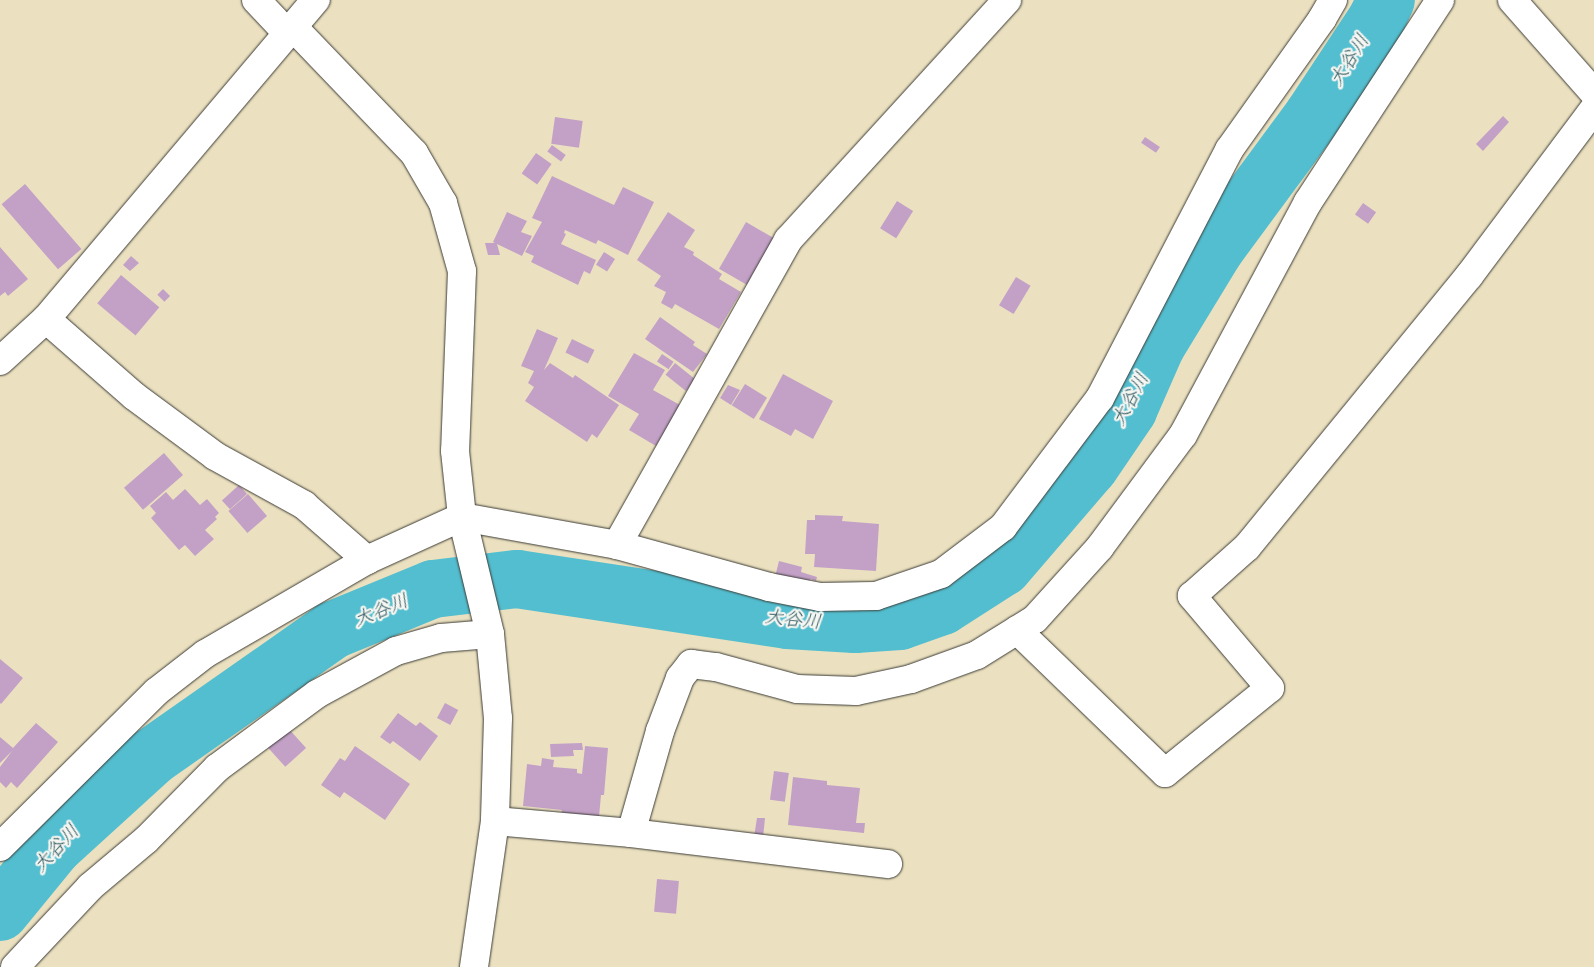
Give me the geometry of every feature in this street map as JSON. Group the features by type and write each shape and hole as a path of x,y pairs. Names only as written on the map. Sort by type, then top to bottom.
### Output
{"street":[{"path":"256,0 414,153 443,202 462,271 455,451 462,517 488,625 498,718 495,822 474,967"},
{"path":"0,361 46,319 316,0"},
{"path":"617,545 788,240 1007,0"},
{"path":"0,847 156,692 205,654 367,560 462,517 617,545 769,588 820,597 876,596 941,574 1003,527 1100,398 1229,150 1322,19 1333,0"},
{"path":"631,833 660,731 680,678 690,664 716,667 797,689 856,691 911,679 977,656 1035,620 1100,547 1183,435 1308,202 1440,0"},
{"path":"1512,0 1594,93"},
{"path":"1017,630 1165,772 1270,688 1192,596 1253,539 1469,276 1594,109"},
{"path":"46,319 134,396 215,456 304,505 367,560"},
{"path":"15,967 90,887 146,840 217,768 317,694 396,651 488,625"},
{"path":"495,822 631,833 888,864"}],"building":[{"path":"1503,116 1509,122 1483,151 1476,144"},
{"path":"555,117 583,121 579,148 551,144"},
{"path":"1145,137 1160,147 1156,153 1141,143"},
{"path":"552,145 566,155 561,161 547,151"},
{"path":"536,153 552,164 537,184 522,173"},
{"path":"552,176 614,205 623,187 654,202 628,255 598,240 596,244 565,230 564,233 566,234 561,244 596,260 590,274 584,271 578,285 531,262 534,256 525,252 542,222 532,218"},
{"path":"25,184 81,249 58,269 2,204"},
{"path":"897,201 913,211 896,238 880,228"},
{"path":"1363,203 1376,212 1368,224 1355,214"},
{"path":"507,212 527,221 521,232 532,236 522,256 497,244 500,255 488,255 485,243 495,243 493,242"},
{"path":"668,212 695,230 684,247 694,252 693,255 722,274 719,279 741,292 719,329 675,304 672,309 661,303 666,292 654,286 661,276 637,260"},
{"path":"746,222 774,238 747,285 719,269"},
{"path":"0,247 28,279 8,296 5,292 0,296"},
{"path":"604,252 615,259 607,272 596,265"},
{"path":"131,256 139,263 130,271 123,265"},
{"path":"121,275 159,307 136,335 97,303"},
{"path":"1016,277 1031,286 1014,314 999,305"},
{"path":"163,289 170,296 164,302 157,295"},
{"path":"660,317 695,342 693,345 707,354 693,372 645,339"},
{"path":"537,329 558,338 544,370 550,363 573,378 575,375 619,405 597,438 592,434 587,442 525,401 534,387 528,383 534,371 521,366"},
{"path":"572,339 594,350 588,363 565,352"},
{"path":"634,353 665,370 653,390 680,405 656,446 629,430 639,414 608,396"},
{"path":"662,354 674,362 669,369 657,361"},
{"path":"675,363 695,379 686,391 666,375"},
{"path":"783,374 833,401 813,439 795,429 791,436 759,419"},
{"path":"745,384 767,398 754,419 732,405"},
{"path":"728,385 740,390 731,405 720,398"},
{"path":"164,453 183,475 143,510 124,488"},
{"path":"239,485 247,494 230,509 222,500"},
{"path":"185,489 200,505 207,499 219,513 215,517 217,519 205,530 214,539 195,556 185,545 179,550 151,518 156,513 150,506 166,492 173,500"},
{"path":"248,494 267,516 247,533 228,511"},
{"path":"815,515 843,516 842,521 879,524 876,571 814,567 815,554 805,554 807,520 815,520"},
{"path":"779,561 802,567 801,572 817,577 816,581 810,579 810,582 775,577"},
{"path":"0,659 23,678 1,704 0,703"},
{"path":"445,703 458,710 450,725 437,718"},
{"path":"398,713 416,726 420,722 438,736 420,761 393,741 390,744 380,737"},
{"path":"36,723 58,742 17,788 11,782 6,788 0,782 0,767 12,751 0,763 0,737 13,748"},
{"path":"288,728 306,748 285,767 267,747"},
{"path":"582,743 583,750 573,750 574,756 551,757 550,744"},
{"path":"355,746 410,784 385,820 344,792 340,798 321,785 340,758 345,761"},
{"path":"585,746 608,748 604,795 601,795 599,817 561,814 562,810 523,806 527,764 541,766 542,758 554,760 553,767 577,769 577,773 582,774"},
{"path":"774,771 789,773 785,802 770,800"},
{"path":"793,777 827,781 827,785 860,788 856,823 865,823 864,833 788,825"},
{"path":"757,818 765,818 763,838 754,837"},
{"path":"657,879 679,881 676,914 654,912"}],"waterway":[{"name":"大谷川","path":"0,912 54,846 153,756 333,630 433,589 517,579 787,620 855,624 900,621 942,606 1003,567 1090,466 1128,410 1156,346 1215,249 1313,116 1377,19 1386,0"}]}
